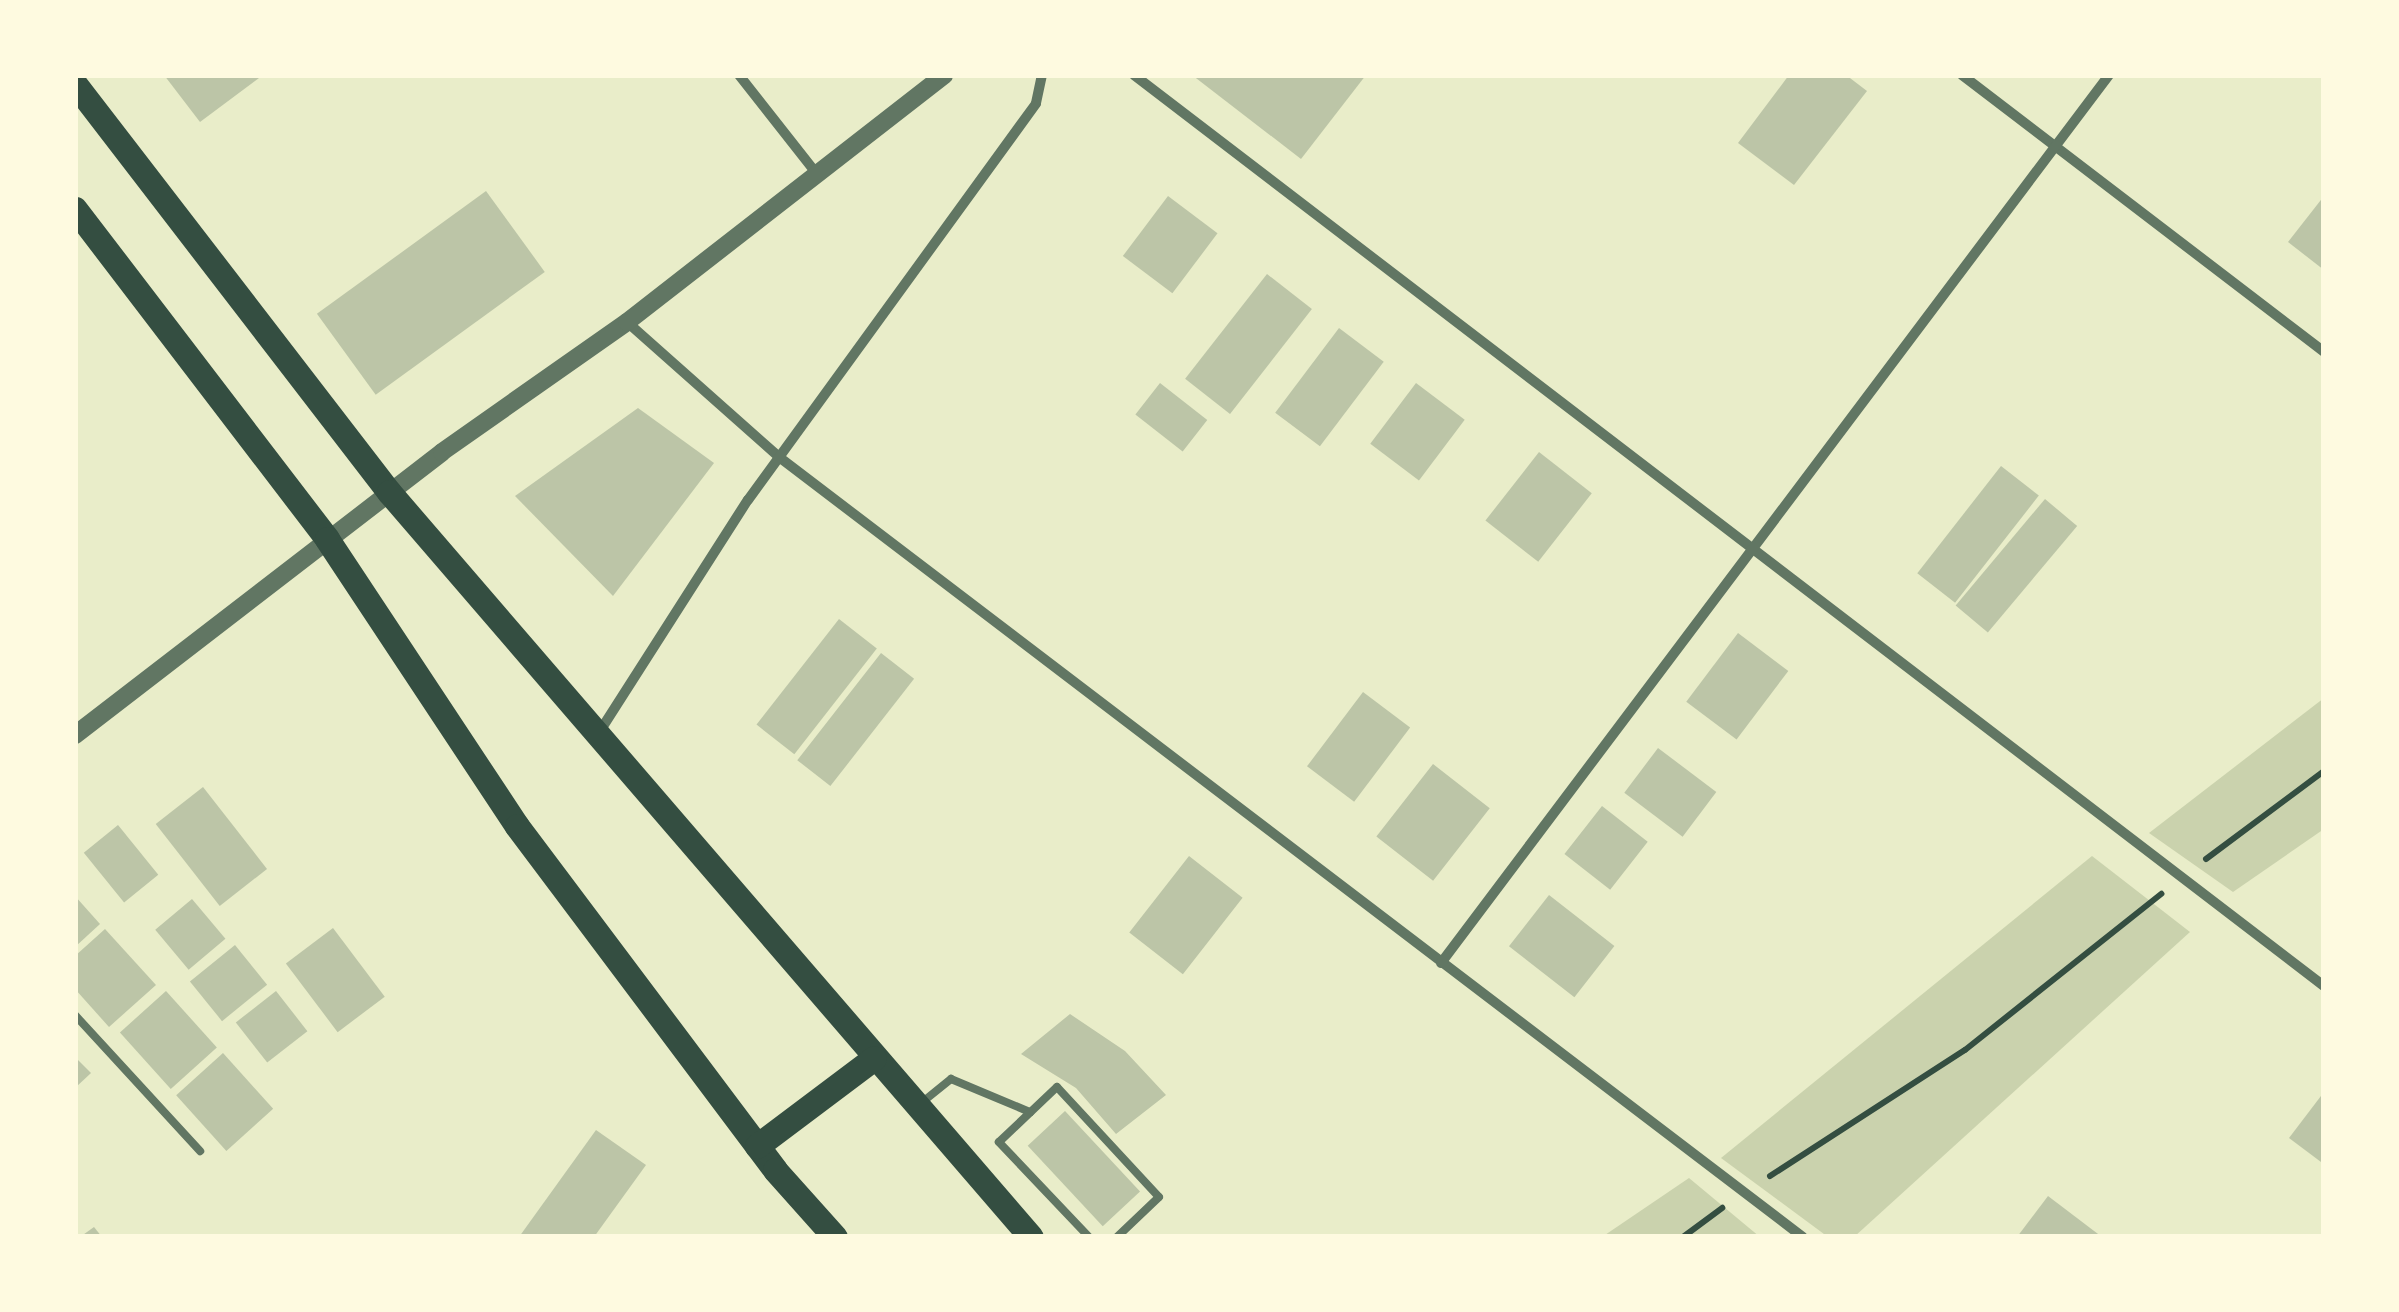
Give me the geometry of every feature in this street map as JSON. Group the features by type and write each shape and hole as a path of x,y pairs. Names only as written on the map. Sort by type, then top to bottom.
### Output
{"main road":[{"path":"75,84 389,492 1031,1237"},
{"path":"75,209 327,539 517,826 758,1146 836,1237"},
{"path":"758,1146 874,1058"}],"street":[{"path":"740,75 816,173"},
{"path":"75,734 389,492 627,322 944,75"},
{"path":"598,734 779,456 1036,103 1042,75"},
{"path":"1134,75 2324,986"},
{"path":"1962,75 2324,352"},
{"path":"1441,962 2109,75"},
{"path":"627,322 779,456 1803,1237"}],"lane":[{"path":"75,1016 200,1151"},
{"path":"917,1106 951,1078 1030,1112"},
{"path":"1089,1237 999,1142 1057,1087 1159,1198 1117,1237"}],"path":[{"path":"2201,863 2324,771"},
{"path":"1764,1180 1965,1050 2147,905"},
{"path":"1683,1237 1718,1210"}],"green space":[{"path":"2324,698 2324,829 2233,892 2149,833"},
{"path":"2092,856 2190,932 1854,1237 1828,1237 1721,1158"},
{"path":"1689,1178 1760,1237 1602,1237"}],"building":[{"path":"164,75 263,75 200,122"},
{"path":"1192,75 1366,75 1301,159"},
{"path":"1789,75 1846,75 1867,91 1794,185 1738,143"},
{"path":"486,191 545,272 376,395 317,314"},
{"path":"1168,196 1218,233 1172,293 1123,256"},
{"path":"2324,196 2324,270 2288,242"},
{"path":"1267,274 1312,309 1230,414 1185,379"},
{"path":"1339,328 1384,362 1320,446 1275,413"},
{"path":"1160,383 1207,420 1183,451 1135,415"},
{"path":"1416,383 1465,420 1419,480 1370,444"},
{"path":"638,408 714,463 613,596 515,496"},
{"path":"1539,452 1592,493 1538,562 1485,521"},
{"path":"2001,466 2039,496 1955,603 1917,573"},
{"path":"2045,499 2077,526 1988,632 1956,605"},
{"path":"839,619 877,649 794,754 757,725"},
{"path":"1738,633 1788,671 1737,740 1686,702"},
{"path":"881,653 914,679 830,786 797,760"},
{"path":"1363,692 1410,728 1354,802 1307,766"},
{"path":"1658,748 1716,792 1683,837 1624,793"},
{"path":"1433,764 1490,808 1433,881 1376,836"},
{"path":"203,787 267,869 220,906 156,824"},
{"path":"1602,806 1648,842 1610,890 1564,854"},
{"path":"118,825 158,875 124,902 84,853"},
{"path":"1189,856 1243,898 1183,974 1129,932"},
{"path":"1549,895 1614,946 1574,997 1509,946"},
{"path":"75,896 100,924 75,947"},
{"path":"192,899 225,939 189,970 155,930"},
{"path":"333,928 385,997 338,1032 286,964"},
{"path":"105,929 156,985 109,1027 75,989 75,956"},
{"path":"235,945 267,985 222,1021 190,982"},
{"path":"166,991 217,1047 171,1089 120,1032"},
{"path":"276,991 307,1031 267,1063 236,1022"},
{"path":"1070,1014 1125,1051 1166,1095 1116,1134 1076,1088 1021,1054"},
{"path":"223,1053 273,1109 226,1151 176,1095"},
{"path":"75,1057 91,1073 75,1088"},
{"path":"2324,1092 2324,1159 2321,1162 2289,1138"},
{"path":"1065,1111 1140,1191 1103,1226 1028,1146"},
{"path":"596,1130 646,1165 594,1237 519,1237"},
{"path":"2048,1196 2102,1237 2017,1237"},
{"path":"94,1227 102,1237 80,1237"}]}
